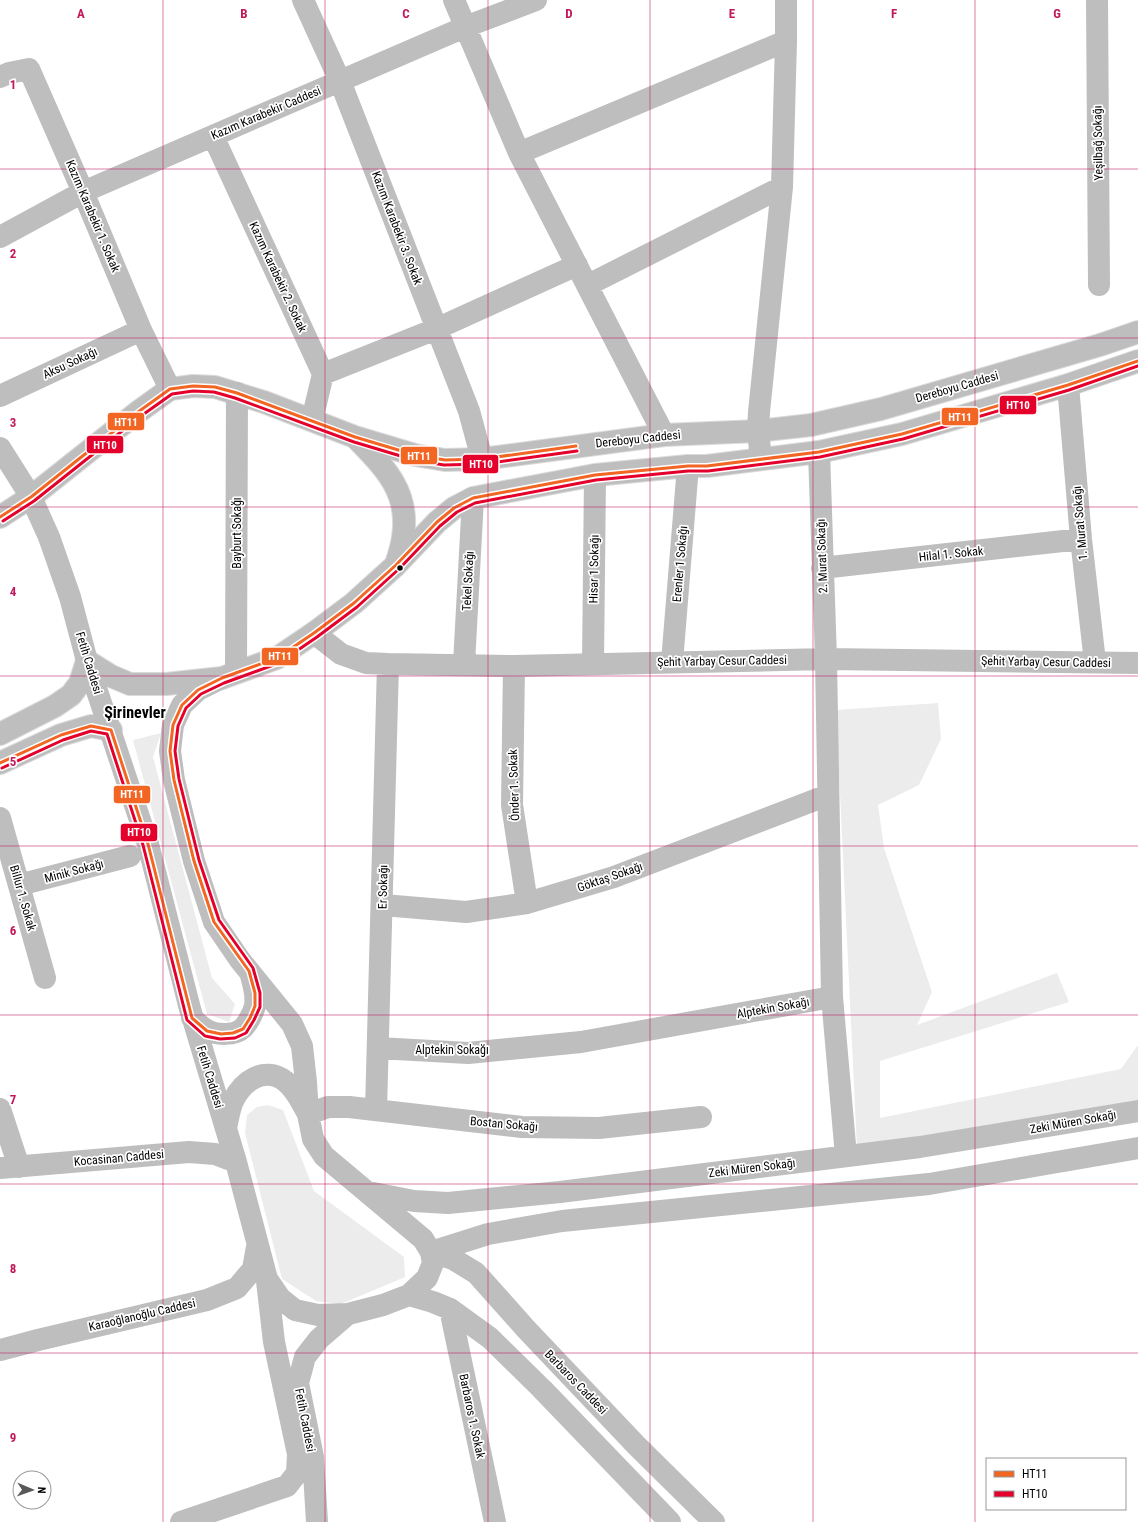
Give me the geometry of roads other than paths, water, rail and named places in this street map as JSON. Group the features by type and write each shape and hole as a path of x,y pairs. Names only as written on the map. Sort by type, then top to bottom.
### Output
{"street":[{"name":"Kazım Karabekir 3. Sokak","path":"303,0 340,81 469,411 482,459"},
{"path":"454,0 519,153 664,435"},
{"name":"Kazım Karabekir Caddesi","path":"0,237 84,192 465,27 536,0"},
{"path":"761,460 758,431 759,412 782,187 786,0"},
{"name":"Yeşilbağ Sokağı","path":"1097,0 1099,286"},
{"path":"519,153 786,41"},
{"name":"Kazım Karabekir 1. Sokak","path":"0,77 9,73 29,69 84,192 141,330 170,389"},
{"name":"Kazım Karabekir 2. Sokak","path":"213,136 323,374"},
{"path":"588,285 782,187"},
{"path":"312,420 323,374 436,329 577,265"},
{"name":"Aksu Sokağı","path":"0,396 141,330"},
{"name":"Dereboyu Caddesi","path":"0,517 31,497 138,412 170,389 193,386 215,387 237,393 355,437 415,455 445,460 482,459 664,435 758,431 811,425 881,409 1100,345 1138,332"},
{"path":"1138,361 1068,385 902,434 819,452 708,466 688,466 595,475 473,498 454,508 437,522 396,565 354,603 314,633 277,658 229,675 198,690 182,705 173,725 170,752 174,780 192,854 214,922 249,971 292,1024 302,1046 308,1114 312,1139 324,1156 423,1239 431,1252 488,1234 562,1221 930,1184 1138,1148"},
{"name":"1. Murat Sokağı","path":"1068,385 1081,539 1095,662"},
{"name":"Bayburt Sokağı","path":"229,675 237,393"},
{"path":"355,437 385,468 398,488 404,513 404,537 396,565"},
{"name":"Fetih Caddesi","path":"0,448 31,497 49,537 70,597 88,661 148,844 192,1018 236,1162 257,1247 267,1279 274,1342 298,1454 297,1473 287,1486 181,1522"},
{"name":"2. Murat Sokağı","path":"819,452 826,659"},
{"name":"Erenler 1 Sokağı","path":"672,662 688,466"},
{"name":"Hisar 1 Sokağı","path":"593,664 595,475"},
{"name":"Tekel Sokağı","path":"464,664 473,498"},
{"name":"Hilal 1. Sokak","path":"822,568 1081,539"},
{"name":"Şehit Yarbay Cesur Caddesi","path":"314,633 341,654 366,663 388,664 464,664 514,666 826,659 1138,663"},
{"path":"826,659 832,997 846,1156"},
{"path":"0,734 55,706 71,695 80,683 88,661 111,676 130,684 166,684 229,675"},
{"name":"Er Sokağı","path":"376,1110 383,905 388,664"},
{"name":"Önder 1. Sokak","path":"514,666 512,805 527,903"},
{"path":"0,763 60,735 90,726 111,730"},
{"name":"Göktaş Sokağı","path":"383,905 466,912 527,903 614,877 828,795"},
{"name":"Billur 1. Sokak","path":"0,818 45,978"},
{"name":"Minik Sokağı","path":"19,885 130,856"},
{"path":"192,1018 207,1030 221,1034 233,1033 243,1029 255,1006 255,993 249,971"},
{"name":"Alptekin Sokağı","path":"378,1048 468,1053 581,1042 832,997"},
{"path":"226,1128 232,1103 240,1089 251,1078 263,1074 275,1076 284,1080 296,1093 308,1114"},
{"name":"Bostan Sokağı","path":"308,1114 328,1107 349,1107 522,1127 599,1128 701,1117"},
{"path":"0,1109 9,1167"},
{"name":"Zeki Müren Sokağı","path":"365,1191 414,1201 448,1203 560,1192 920,1147 1138,1111"},
{"name":"Kocasinan Caddesi","path":"9,1167 189,1152 215,1154 236,1162"},
{"name":"Karaoğlanoğlu Caddesi","path":"0,1350 207,1300 237,1288 253,1269 257,1247"},
{"name":"Fetih Caddesi","path":"267,1279 280,1298 295,1310 318,1315 348,1314 383,1305 409,1295 427,1278 433,1264 431,1252"},
{"name":"Barbaros Caddesi","path":"431,1252 453,1259 476,1273 526,1330 620,1428 714,1522"},
{"path":"409,1295 450,1309 490,1338 670,1522"},
{"name":"Barbaros 1. Sokak","path":"450,1309 495,1522"},
{"name":"Fetih Caddesi","path":"317,1522 313,1457 298,1383 305,1357 319,1339 348,1314"}],"district":[{"name":"Şirinevler","path":"135,712"}]}
